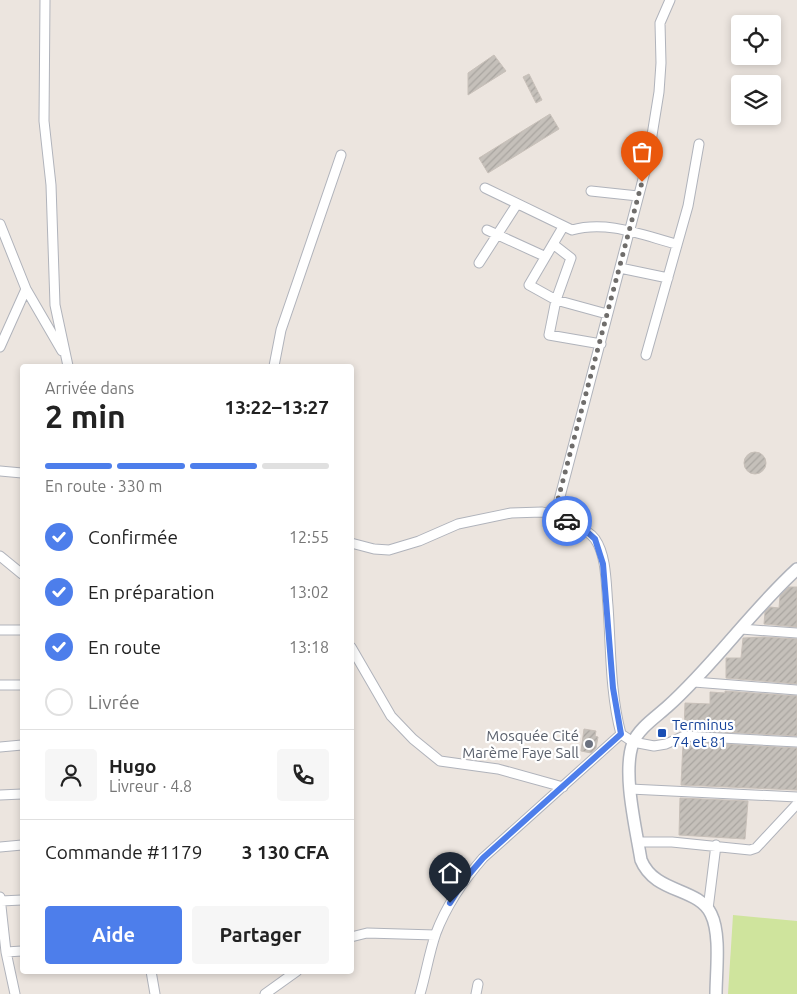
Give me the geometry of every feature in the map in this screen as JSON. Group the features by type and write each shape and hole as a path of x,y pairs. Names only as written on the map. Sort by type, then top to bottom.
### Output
{"street":[{"path":"45,0 44,121 51,193 55,305 67,362"},
{"path":"560,516 557,503 648,160 659,92 661,63 660,23 670,0"},
{"path":"646,355 688,206 699,144"},
{"path":"274,364 281,330 341,155"},
{"path":"485,188 572,230 584,226 605,226 676,244"},
{"path":"591,191 638,196"},
{"path":"479,263 517,204"},
{"path":"0,224 26,289 67,362"},
{"path":"563,227 544,256 530,285 556,300 607,314"},
{"path":"487,230 544,256"},
{"path":"553,244 571,258 556,300 550,335 600,344"},
{"path":"620,268 668,278"},
{"path":"0,346 26,289"},
{"path":"0,471 20,473"},
{"path":"354,544 374,550 390,550 419,541 458,524 511,513 542,512 560,516 591,534 598,544 602,558 606,578 613,688 621,734 633,742 646,746 660,746 684,736 797,742"},
{"path":"0,556 20,572"},
{"path":"716,994 716,928 708,909 695,899 654,879 644,868 630,790 630,761 633,742 648,724 694,682 797,569"},
{"path":"785,580 797,581"},
{"path":"0,630 20,630"},
{"path":"741,630 797,633"},
{"path":"354,652 391,716 413,739 440,762 498,768 562,787"},
{"path":"694,682 797,690"},
{"path":"0,685 20,685"},
{"path":"420,994 435,935 453,897 465,879 483,858 621,734"},
{"path":"0,747 20,745"},
{"path":"630,790 797,797"},
{"path":"0,795 20,794"},
{"path":"638,842 716,845 750,850 756,848 797,804"},
{"path":"0,847 20,845"},
{"path":"708,909 716,845"},
{"path":"15,994 6,952 0,899 20,900"},
{"path":"354,932 435,935"},
{"path":"354,936 361,933"},
{"path":"6,952 20,950"},
{"path":"0,971 10,969"},
{"path":"152,974 156,994"},
{"path":"265,994 292,974"},
{"path":"476,994 478,984"}],"green space":[{"path":"733,915 797,921 797,994 728,994"}],"building":[{"path":"494,55 506,71 468,95 468,73"},
{"path":"529,74 542,100 536,103 523,77"},
{"path":"550,114 559,129 488,173 479,158"},
{"path":"755,452 763,455 766,463 763,471 755,474 747,471 744,463 747,455"},
{"path":"789,587 797,587 797,627 764,624 765,612 770,607 779,608 780,596"},
{"path":"743,638 797,639 797,684 726,678 726,658 741,658"},
{"path":"725,691 797,696 797,736 684,730 685,703 710,704 710,692 725,693"},
{"name":"Mosquée Cité Marème Faye Sall","path":"584,729 596,731 595,736 598,737 596,748 591,753 581,751"},
{"path":"683,743 797,748 797,790 681,785"},
{"path":"680,798 748,801 745,839 679,835"}],"way so far":[{"path":"567,521 560,516 557,503 642,182"}],"place":[{"name":"Terminus 74 et 81","path":"662,733"},
{"name":"Mosquée Cité Marème Faye Sall","path":"589,744"}],"route":[{"path":"450,903 456,891 483,858 621,734 613,688 606,578 598,544 591,534 567,521"}]}
